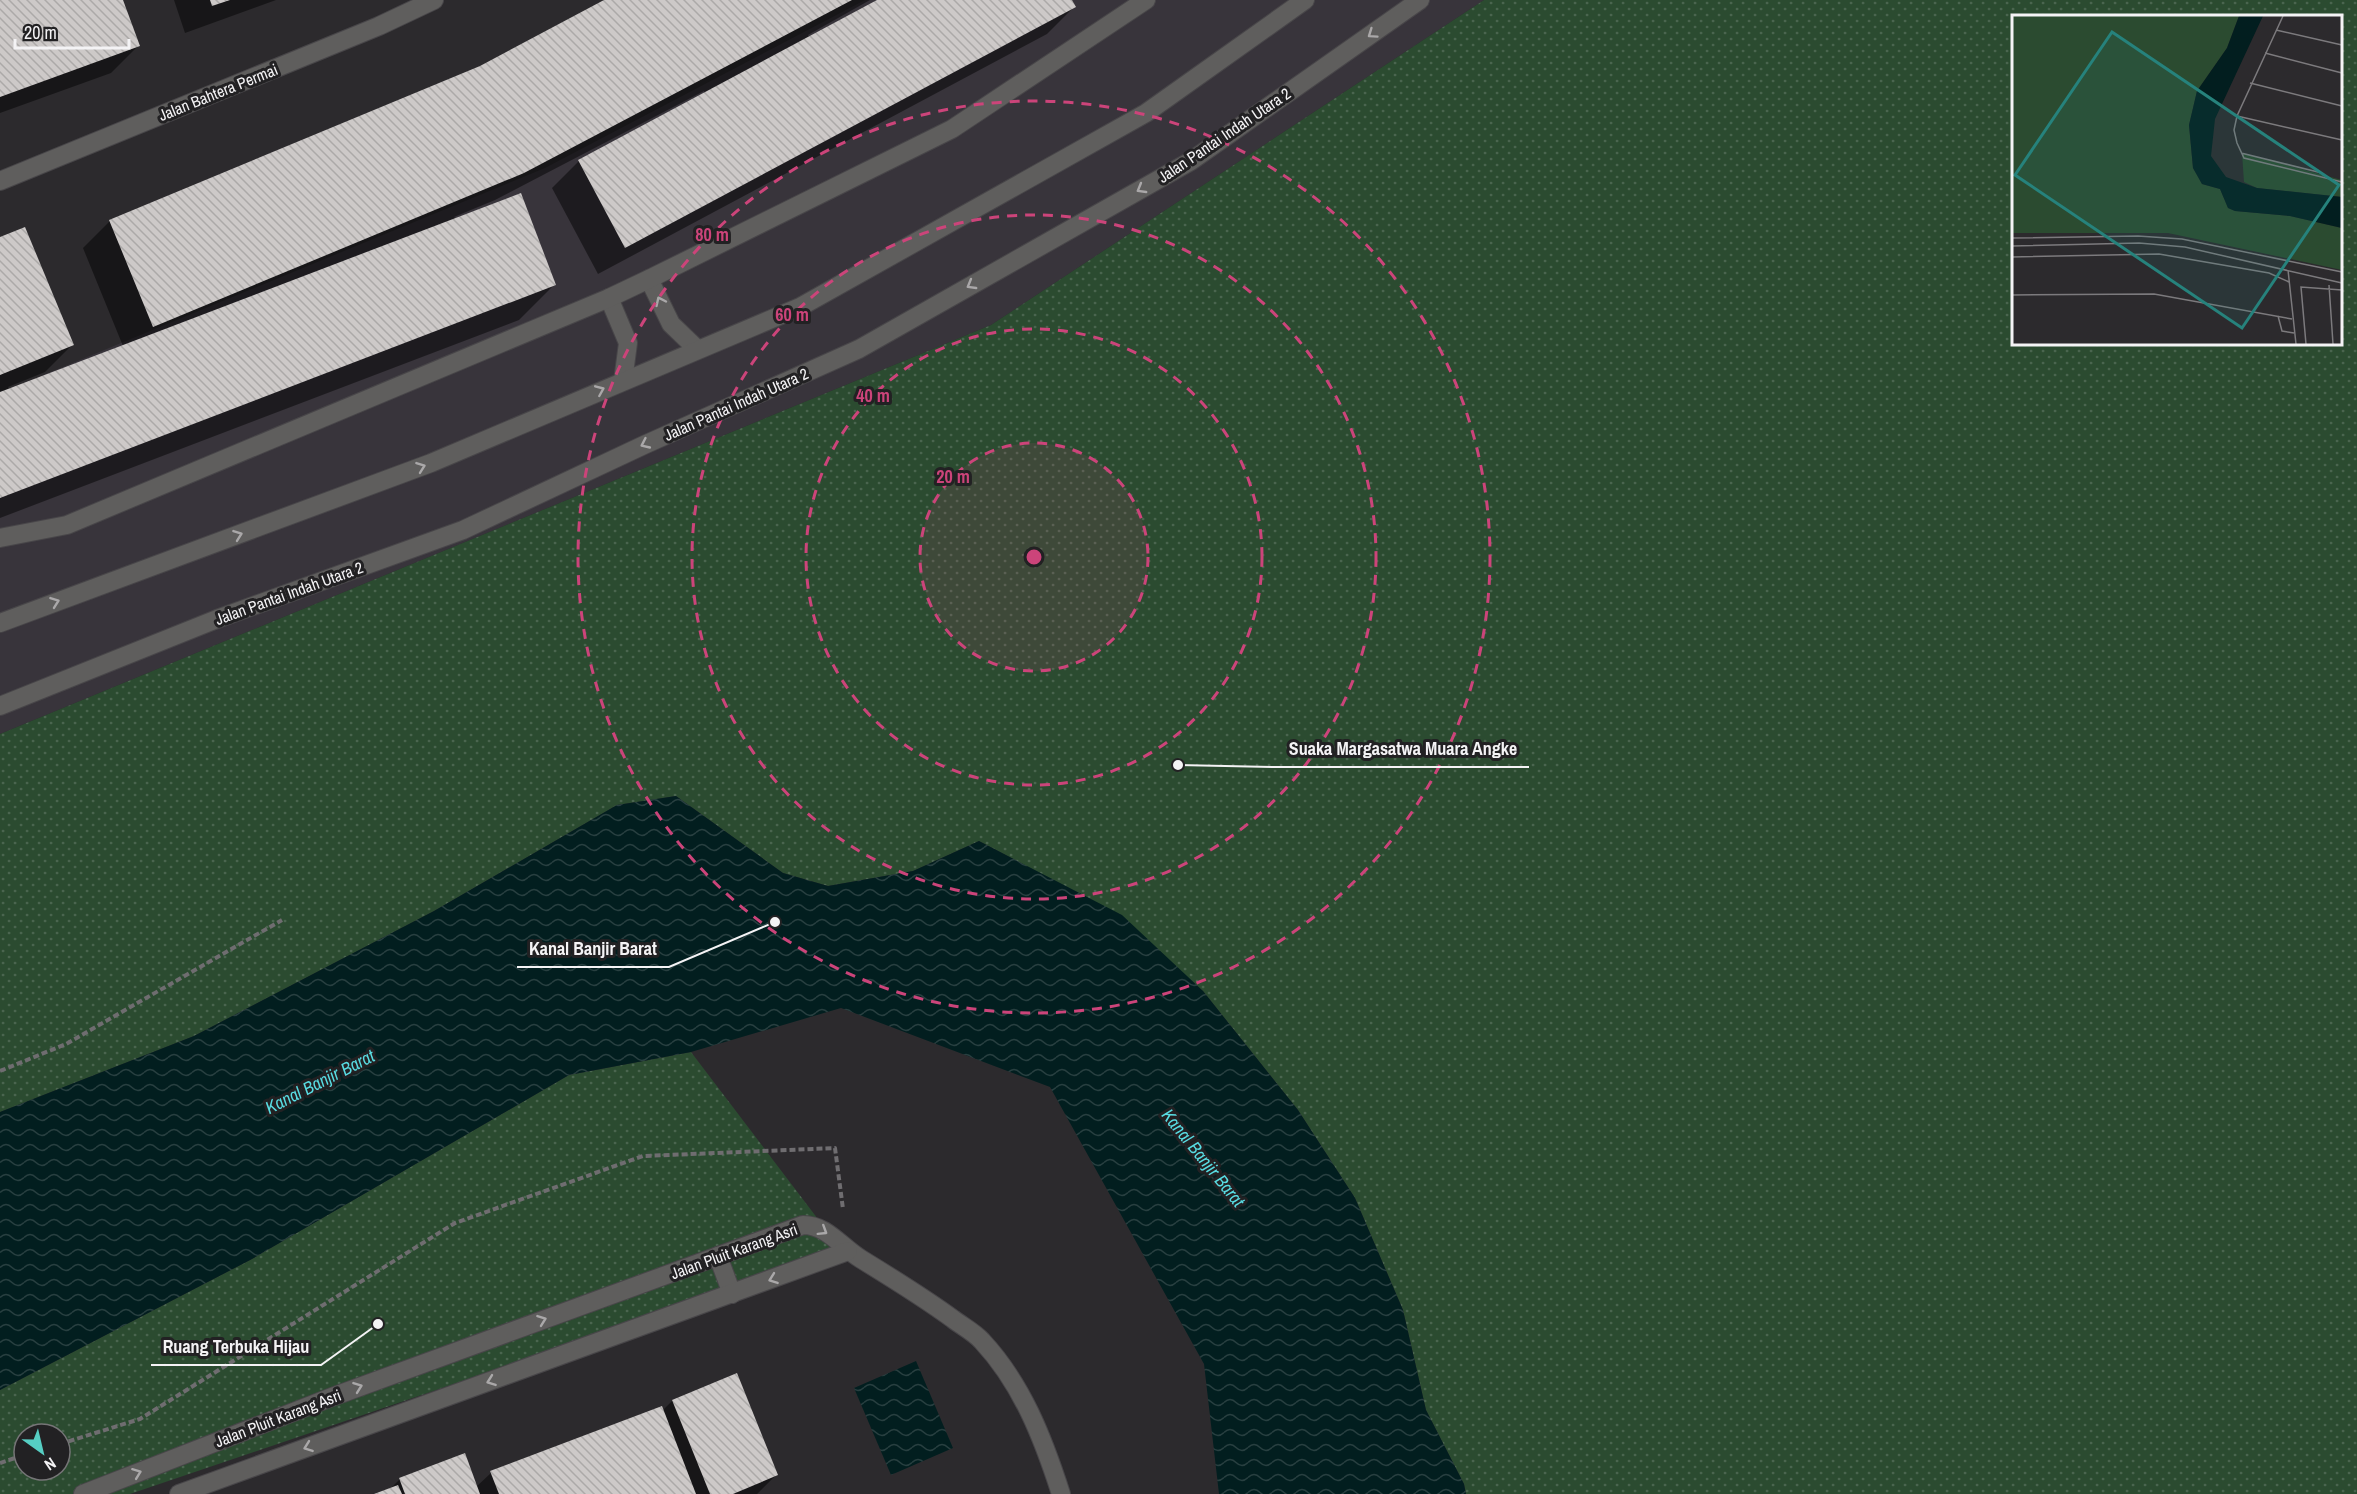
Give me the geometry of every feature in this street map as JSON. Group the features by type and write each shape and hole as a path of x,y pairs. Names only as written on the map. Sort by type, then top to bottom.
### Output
{"street":[{"name":"Jalan Bahtera Permai","path":"0,181 379,26 434,0"},
{"path":"0,538 67,525 609,298 952,129 1146,0"},
{"path":"0,623 432,463 800,307 1146,113 1305,0"},
{"name":"Jalan Pantai Indah Utara 2","path":"0,706 217,619 463,530 644,445 859,349 1191,161 1420,0"},
{"path":"649,279 671,324 698,349"},
{"path":"609,298 628,343 623,381"},
{"name":"Jalan Pluit Karang Asri","path":"83,1494 332,1397 803,1225 815,1225 826,1231 848,1251 926,1299 980,1339 1011,1377 1027,1406 1048,1452 1061,1494"},
{"path":"179,1494 848,1251"},
{"path":"718,1256 732,1294"}],"path":[{"path":"0,1071 66,1044 282,920"},
{"path":"72,1440 140,1419 454,1223 643,1156 835,1148 848,1251"}],"shaded area":[{"path":"865,0 1484,0 991,325 0,734 0,393 545,168"}],"green space":[{"path":"1484,0 2357,0 2357,1494 1466,1494 1464,1484 1426,1410 1403,1310 1355,1198 1298,1110 1203,991 1021,863 979,841 913,871 828,886 783,873 676,796 617,805 434,911 194,1036 0,1112 0,734 991,325"},
{"path":"691,1052 843,1252 130,1494 0,1494 0,1390 252,1259 569,1075"}],"water":[{"path":"676,796 783,873 828,886 913,871 979,841 1122,915 1203,991 1298,1110 1355,1198 1403,1310 1426,1410 1464,1484 1466,1494 1219,1494 1204,1364 1050,1087 841,1008 691,1052 569,1075 252,1259 0,1390 0,1112 194,1036 434,911 617,805"},
{"path":"916,1361 953,1448 891,1475 854,1388"}],"building":[{"path":"0,0 123,0 140,46 0,97"},
{"path":"210,0 230,0 212,6"},
{"path":"604,0 852,0 524,173 153,327 109,220 480,66"},
{"path":"877,0 1072,0 1076,7 625,248 578,160"},
{"path":"521,193 556,285 0,498 0,392"},
{"path":"25,227 74,345 0,375 0,237"},
{"path":"737,1373 778,1475 733,1494 710,1494 672,1400"},
{"path":"662,1406 696,1494 499,1494 490,1471"},
{"path":"465,1453 480,1494 405,1494 399,1478"},
{"path":"398,1485 402,1494 374,1494"}],"place":[{"name":"Suaka Margasatwa Muara Angke","path":"1178,765"},
{"name":"Kanal Banjir Barat","path":"775,922"},
{"name":"Ruang Terbuka Hijau","path":"378,1324"}]}
